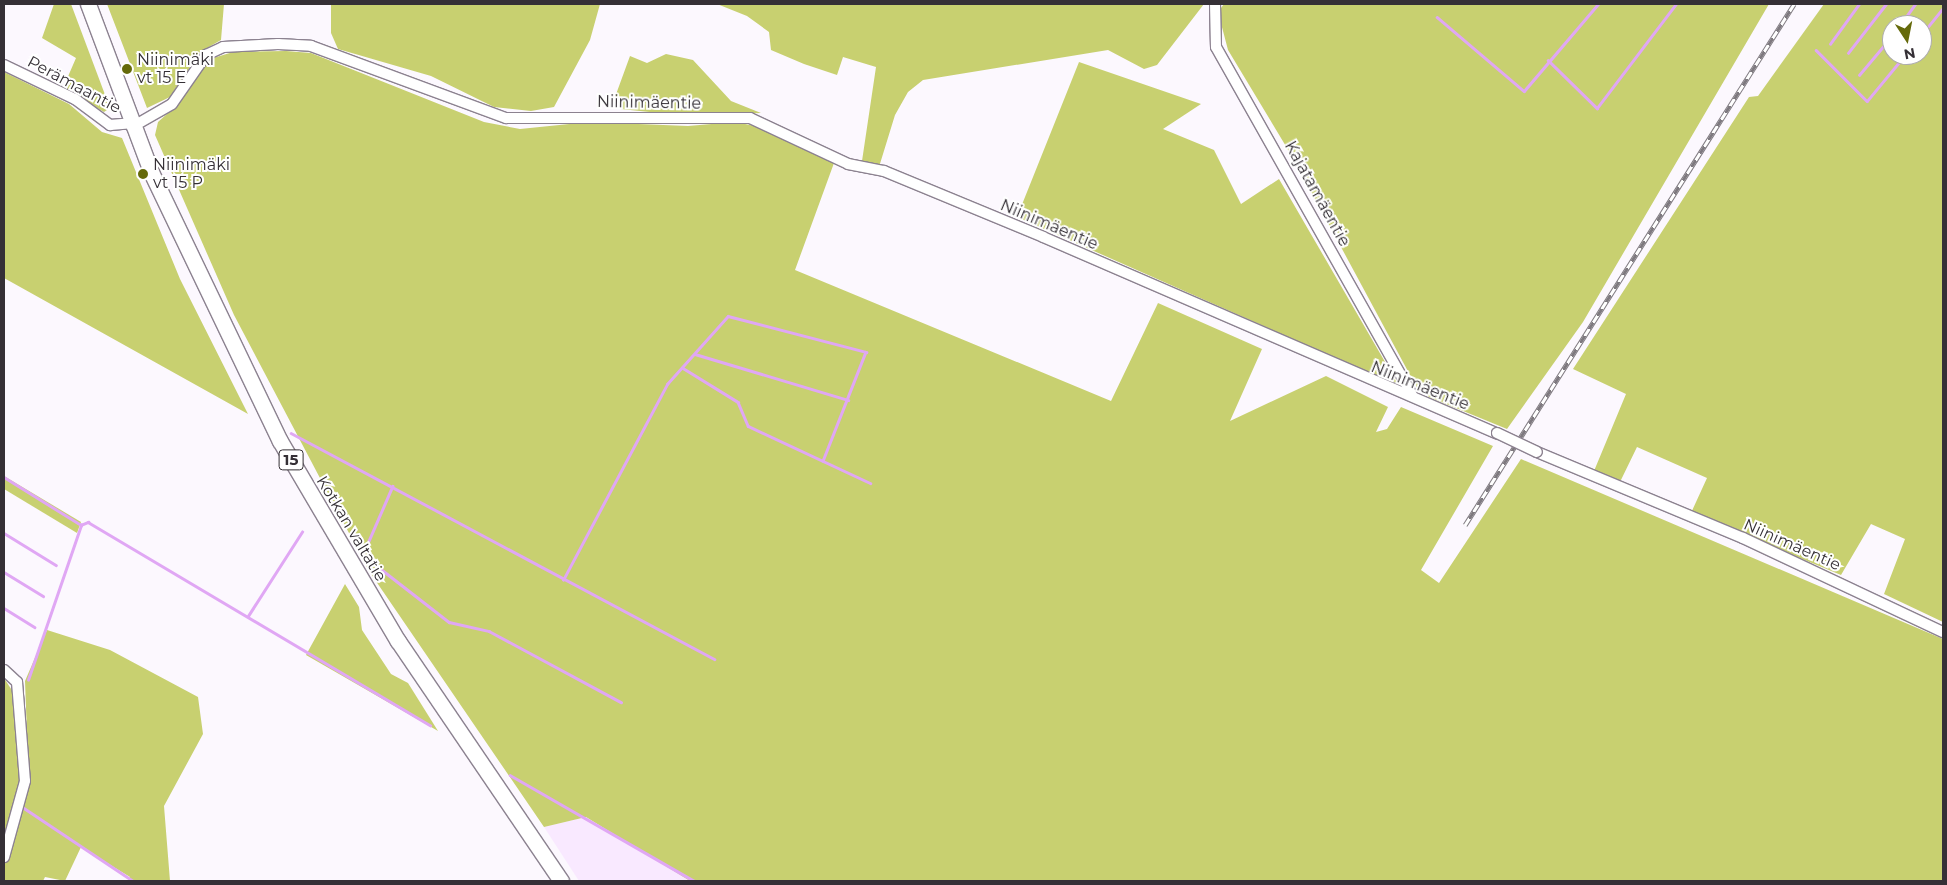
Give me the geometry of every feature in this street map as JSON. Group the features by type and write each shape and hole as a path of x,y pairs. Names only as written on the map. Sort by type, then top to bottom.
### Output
{"highway":[{"name":"Kotkan valtatie","path":"88,4 132,125 228,338 313,499 398,641 561,881"}],"street":[{"name":"Kajatamäentie","path":"1215,4 1216,47 1412,395"},
{"name":"Niinimäentie","path":"132,125 172,104 206,55 223,47 278,44 311,46 506,118 750,118 848,164 884,171 1378,386 1412,395 1537,452 1743,538 1943,632"},
{"name":"Perämaantie","path":"4,65 75,99 110,125 132,125"},
{"path":"4,670 17,682 26,781 4,856"}],"shaded area":[{"path":"586,817 690,881 579,881 544,827"}],"green space":[{"path":"54,4 71,4 110,108 104,112 63,88 76,58 42,38"},
{"path":"107,4 224,4 221,40 200,52 170,97 147,108"},
{"path":"331,4 600,4 590,40 554,107 531,111 494,107 431,76 338,49 331,33"},
{"path":"717,4 1204,4 1157,65 1144,69 1108,50 923,80 908,92 895,115 879,167 862,161 876,67 843,57 837,75 804,64 771,50 769,32 747,16"},
{"path":"1224,4 1769,4 1583,322 1507,429 1429,397 1417,388 1293,158 1228,50 1218,12"},
{"path":"1824,4 1943,4 1943,622 1884,594 1905,539 1871,524 1841,575 1691,513 1707,478 1637,447 1620,482 1594,471 1626,394 1573,369 1749,97 1758,96"},
{"path":"286,51 311,53 484,122 520,129 589,122 688,126 735,122 765,128 834,163 795,270 1111,401 1158,303 1262,349 1230,421 1326,376 1388,407 1376,432 1387,429 1401,407 1493,446 1421,570 1439,583 1521,459 1943,639 1943,881 690,881 586,817 544,827 369,571 234,315 155,135 158,122 177,105 210,59 233,52"},
{"path":"666,54 693,60 731,101 761,113 688,116 611,108 630,56 647,63"},
{"path":"1079,62 1201,104 1163,129 1214,150 1241,204 1279,179 1399,386 1017,217"},
{"path":"4,72 69,104 102,132 122,138 180,279 248,414 4,278"},
{"path":"4,476 81,522 77,533 4,489"},
{"path":"345,584 359,607 362,630 391,674 408,683 438,731 306,655"},
{"path":"47,630 110,650 198,697 203,734 164,806 170,881 128,881 130,877 81,847 65,881 45,877 43,881 4,881 4,867 29,787 25,681"},
{"path":"4,678 13,692 20,786 4,839"}],"waterway":[{"path":"1437,17 1524,91 1598,4"},
{"path":"1548,60 1597,108 1676,4"},
{"path":"1830,44 1859,4"},
{"path":"1848,53 1886,4"},
{"path":"1907,15 1915,4"},
{"path":"1932,22 1943,8"},
{"path":"1859,75 1882,48"},
{"path":"1816,50 1867,101 1897,65"},
{"path":"563,580 667,384 728,316 866,352 823,461"},
{"path":"695,354 848,400"},
{"path":"683,368 738,402 748,426 870,483"},
{"path":"291,433 715,659"},
{"path":"4,477 81,525"},
{"path":"393,486 363,555 449,622 489,631 621,702"},
{"path":"28,680 81,525 88,522 430,725"},
{"path":"248,616 302,532"},
{"path":"4,533 56,565"},
{"path":"4,572 43,596"},
{"path":"4,608 35,627"},
{"path":"510,775 694,881"},
{"path":"24,808 133,881"}],"railway":[{"path":"1465,525 1794,4"}],"place":[{"name":"Niinimäki vt 15 E","path":"127,69"},
{"name":"Niinimäki vt 15 P","path":"143,174"}]}
